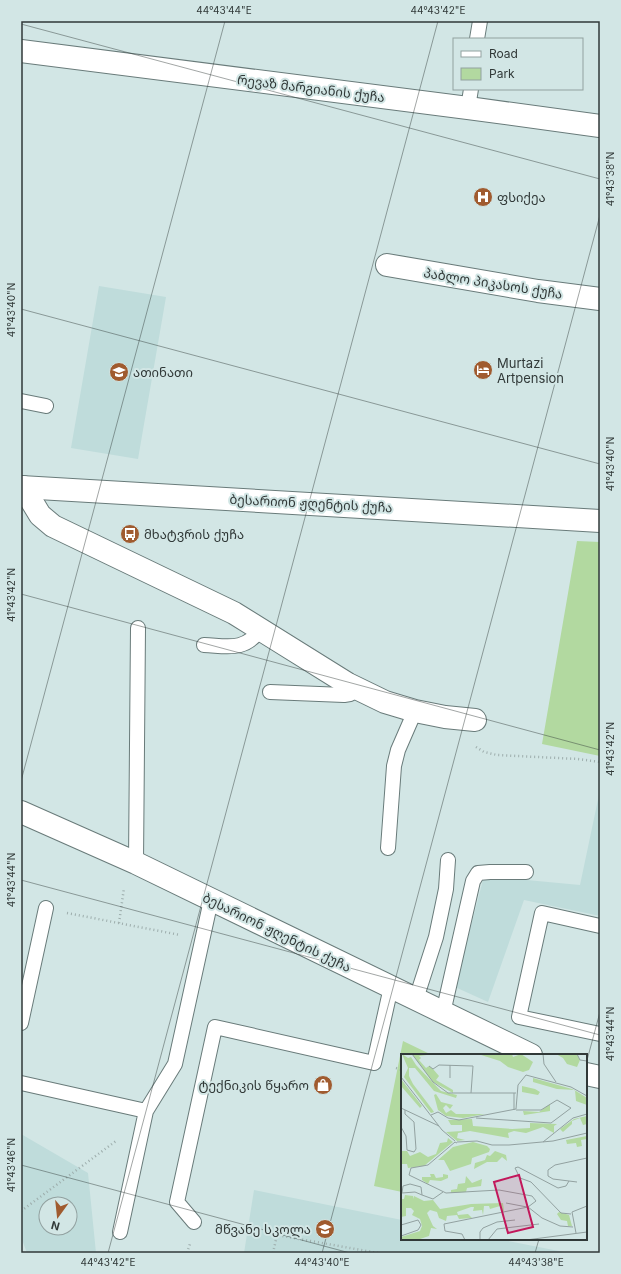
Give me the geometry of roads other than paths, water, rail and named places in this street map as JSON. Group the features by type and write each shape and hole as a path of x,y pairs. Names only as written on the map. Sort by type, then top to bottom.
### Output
{"street":[{"name":"რევაზ მარგიანის ქუჩა","path":"21,52 469,98 600,126"},
{"name":"პაბლო პიკასოს ქუჩა","path":"387,265 538,291 600,299"},
{"name":"ბესარიონ ჟღენტის ქუჩა","path":"22,487 600,521"},
{"path":"22,487 40,515 53,526 234,613 357,689 385,702 415,711 445,717 475,720"},
{"name":"ბესარიონ ჟღენტის ქუჩა","path":"21,812 132,861 529,1054"},
{"path":"587,1074 600,1078"}],"lane":[{"path":"477,38 480,21"},
{"path":"21,401 46,406"},
{"path":"132,861 138,628"},
{"path":"204,645 239,646 248,643 261,629"},
{"path":"270,692 344,695 350,694 357,689"},
{"path":"388,848 394,766 398,750 415,711"},
{"path":"416,999 436,937 446,889 448,860"},
{"path":"443,1013 473,881 478,873 526,872"},
{"path":"120,1232 141,1110 175,1064 211,900"},
{"path":"21,1023 46,908"},
{"path":"600,926 542,912 519,1017 600,1034"},
{"path":"194,1222 177,1202 215,1027 374,1063 390,987"},
{"path":"21,1083 141,1110"}],"place":[{"name":"ფსიქეა","path":"483,197"},
{"name":"Murtazi Artpension","path":"483,370"},
{"name":"ათინათი","path":"119,372"},
{"name":"მხატვრის ქუჩა","path":"130,534"},
{"name":"ტექნიკის წყარო","path":"323,1085"},
{"name":"მწვანე სკოლა","path":"325,1229"}]}
